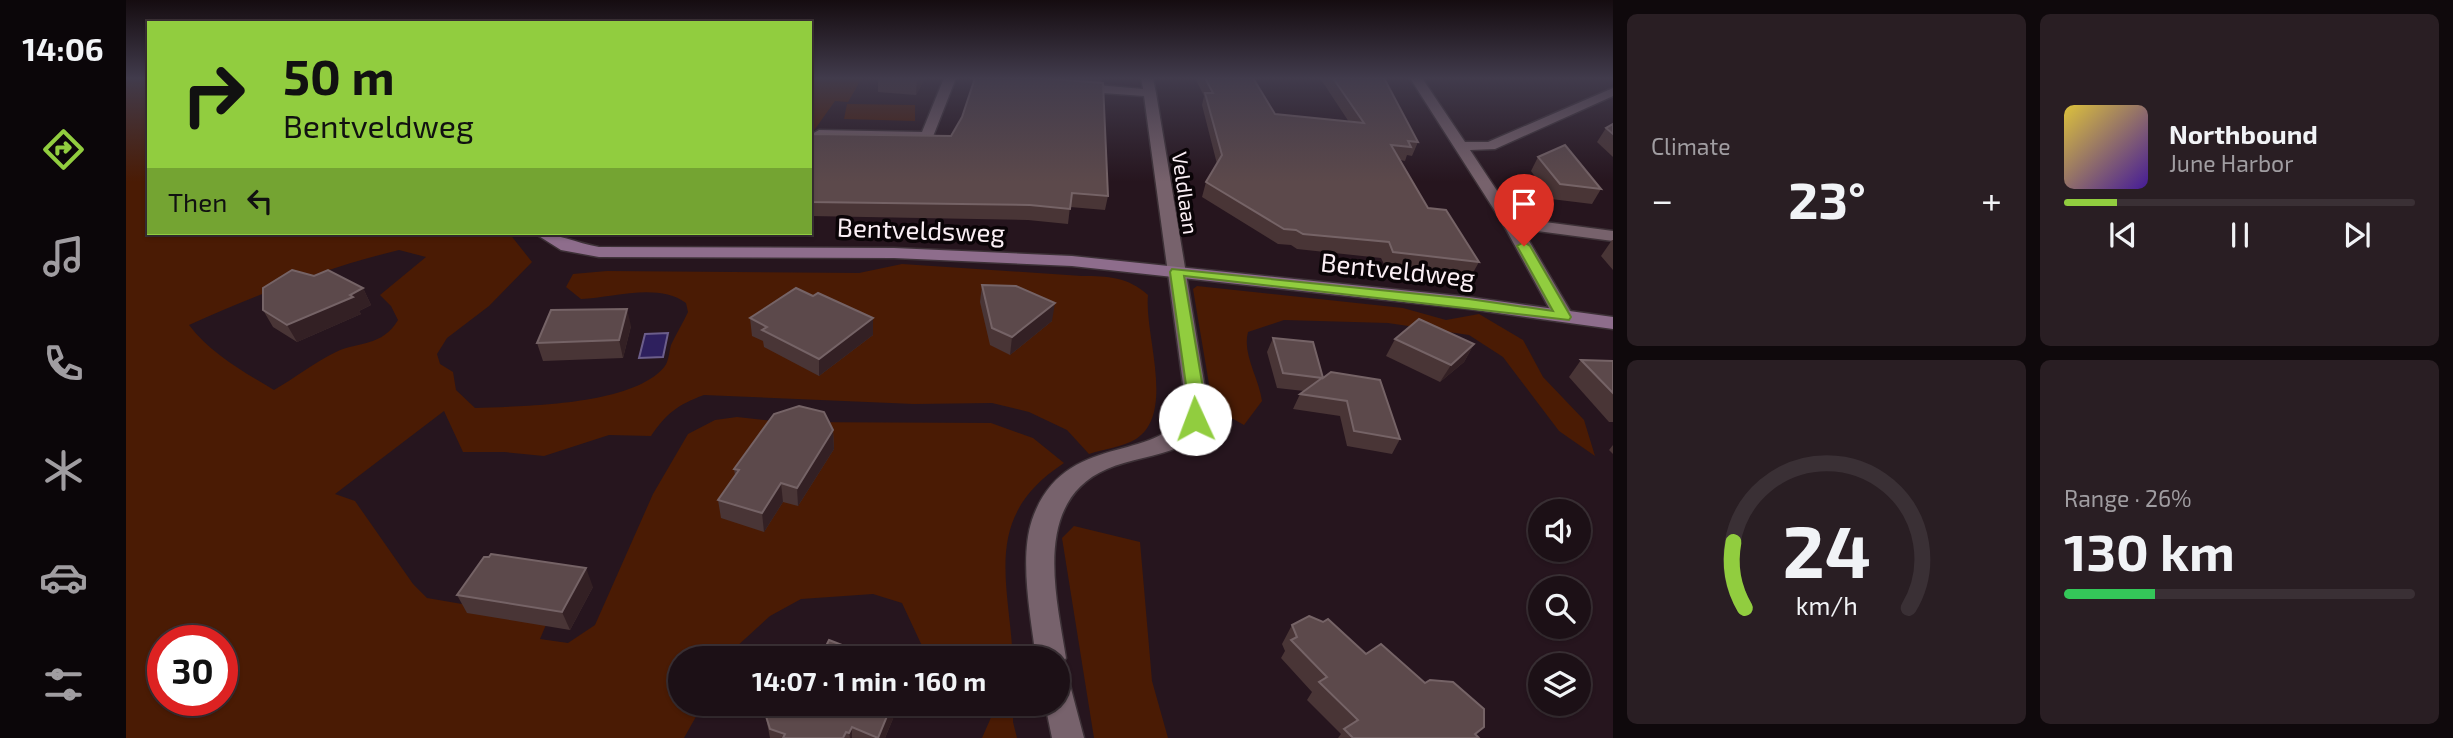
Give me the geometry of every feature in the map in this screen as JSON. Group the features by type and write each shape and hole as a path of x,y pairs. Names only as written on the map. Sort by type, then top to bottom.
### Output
{"street":[{"path":"819,134 927,136 936,112"},
{"name":"Veldlaan","path":"1050,646 1041,547 1044,522 1056,497 1089,467 1101,461 1170,443 1188,430 1195,419 1197,406 1152,112"},
{"path":"1439,112 1491,197 1510,222 1564,317"},
{"path":"1462,146 1490,146 1566,112"},
{"path":"1510,222 1613,236"},
{"name":"Bentveldsweg","path":"545,235 567,246 599,252 982,256 1176,272"},
{"name":"Bentveldweg","path":"1176,272 1469,303 1613,323"},
{"path":"1063,716 1068,738"}],"shaded area":[{"path":"126,112 147,112 147,235 511,235 532,262 489,306 447,338 437,354 440,364 453,372 456,390 475,408 548,404 604,396 629,389 650,379 665,366 671,345 688,312 686,303 662,293 649,292 581,299 566,287 573,274 607,271 859,273 902,264 1109,277 1133,284 1148,295 1156,372 1154,411 1148,427 1136,439 1089,454 1067,430 1029,412 992,403 914,404 704,395 673,411 651,436 609,435 544,456 463,452 444,411 335,494 355,501 413,584 427,598 462,604 563,584 540,639 568,643 595,625 653,494 688,434 715,420 737,417 782,422 991,423 1033,438 1064,463 1038,483 1021,504 1011,527 1006,550 1006,575 1012,646 922,646 902,603 873,594 801,599 770,616 737,646 668,646 668,716 696,716 684,738 126,738","holes":["399,250 426,257 380,295 391,306 398,320 392,329 370,342 328,356 274,390 218,354 189,325 292,283 345,265"]},
{"path":"812,112 827,112 812,133"},
{"path":"845,112 915,112 915,121 844,119"},
{"path":"1197,286 1403,308 1446,320 1479,314 1523,340 1543,377 1584,420 1595,456 1559,431 1503,357 1469,335 1388,323 1284,320 1248,332 1247,349 1262,401 1244,425 1210,406 1209,384 1193,289"},
{"path":"668,333 663,357 639,358 645,334"},
{"path":"1074,526 1140,542 1152,681 1168,738 1094,738 1062,538"},
{"path":"992,716 1013,716 1017,738 982,738"}],"building":[{"path":"964,112 1104,112 1108,196 1072,193 1070,209 1030,205 812,202 812,134 951,136"},
{"path":"1210,112 1274,112 1364,123 1357,112 1402,112 1418,142 1408,141 1411,147 1391,145 1428,208 1446,210 1479,262 1393,252 1389,242 1303,234 1284,229 1206,182 1222,155"},
{"path":"1613,124 1613,134 1606,128"},
{"path":"1565,145 1601,189 1560,184 1538,157"},
{"path":"292,270 314,276 328,270 363,288 350,295 353,297 287,325 263,310 263,288"},
{"path":"982,285 1016,286 1055,303 1012,337 992,328"},
{"path":"796,288 813,296 818,293 873,318 819,359 762,330 767,327 750,318"},
{"path":"627,309 619,340 537,343 551,310"},
{"path":"1419,319 1474,344 1451,365 1395,339"},
{"path":"1273,338 1313,342 1323,378 1331,372 1380,380 1400,439 1354,431 1347,401 1300,394 1322,378 1283,373"},
{"path":"1581,360 1613,361 1613,393"},
{"path":"799,406 824,412 833,430 797,488 781,483 762,513 718,500 739,470 734,469 774,414"},
{"path":"491,554 586,568 562,612 457,595 484,557"},
{"path":"1309,616 1323,622 1328,619 1366,654 1381,644 1425,683 1430,680 1453,682 1484,709 1484,727 1475,734 1479,738 1353,738 1344,729 1358,720 1319,682 1327,677 1291,640 1297,637 1292,625"},
{"path":"829,640 845,646 826,646"},
{"path":"766,716 887,716 878,738 852,727 843,738 783,738 785,734 770,729"}],"route":[{"path":"1195,419 1197,406 1176,272 1469,303 1564,317 1524,246"}]}
